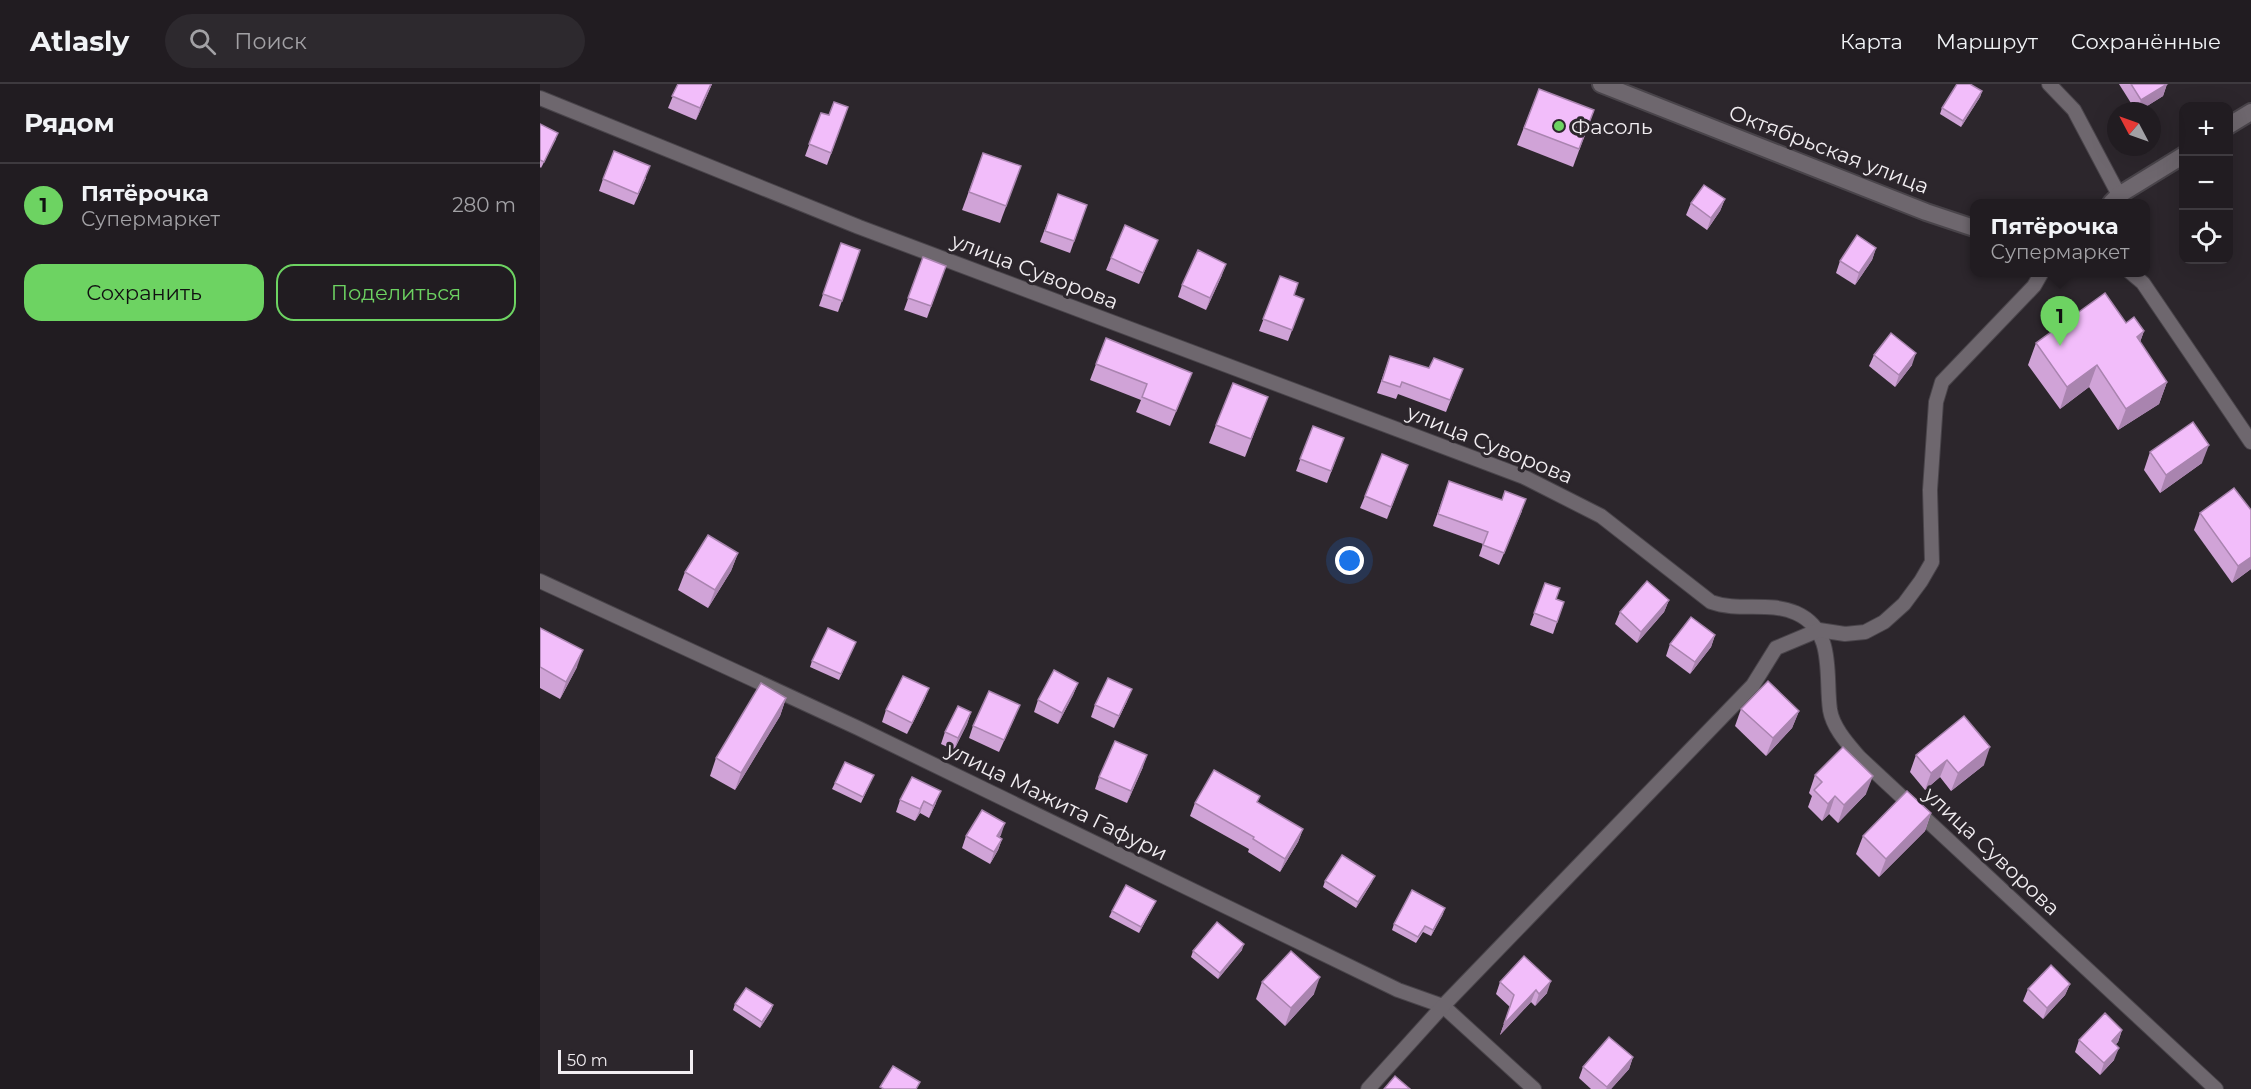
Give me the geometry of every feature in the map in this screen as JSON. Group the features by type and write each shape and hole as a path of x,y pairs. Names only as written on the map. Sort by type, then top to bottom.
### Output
{"street":[{"name":"Октябрьская улица","path":"1601,84 1970,227"},
{"path":"2049,84 2074,110 2115,199 2182,156"},
{"name":"улица Суворова","path":"540,98 859,226 1524,477 1601,516 1711,602 1725,607 1785,609 1809,620 1819,630 1830,673 1831,712 1840,733 1859,757 2216,1089"},
{"path":"2233,123 2251,112"},
{"path":"1368,1089 1443,1006 1753,685 1776,648 1819,630 1845,634 1865,632 1884,622 1904,604 1932,562 1930,490 1936,402 1942,382 2034,286 2040,277"},
{"path":"2135,277 2143,283 2251,442"},
{"name":"улица Мажита Гафури","path":"540,580 848,723 1398,990 1443,1006 1534,1089"}],"building":[{"path":"678,84 711,84 700,108 672,96"},
{"path":"1957,84 1970,84 1982,91 1963,121 1942,108"},
{"path":"2131,84 2167,84 2141,100"},
{"path":"1539,89 1594,110 1579,149 1524,128"},
{"path":"834,102 848,107 831,153 809,144 821,113 829,115"},
{"path":"540,124 558,133 544,162 540,160"},
{"path":"614,151 650,166 638,194 603,179"},
{"path":"983,153 1021,166 1006,206 969,192"},
{"path":"1704,185 1725,199 1711,218 1691,203"},
{"path":"1058,194 1087,205 1074,241 1045,231"},
{"path":"1125,225 1158,240 1143,273 1111,258"},
{"path":"1857,235 1876,248 1859,273 1840,261"},
{"path":"841,243 860,250 842,301 823,294"},
{"path":"1198,250 1226,264 1210,298 1182,285"},
{"path":"923,257 946,266 931,306 908,298"},
{"path":"1280,276 1298,283 1294,295 1304,299 1292,330 1263,319"},
{"path":"2105,293 2126,323 2134,317 2144,331 2137,337 2167,382 2126,409 2097,365 2067,387 2036,343"},
{"path":"1891,333 1916,353 1899,375 1874,355"},
{"path":"1106,338 1192,373 1176,411 1142,397 1147,384 1096,364"},
{"path":"1390,356 1429,368 1434,358 1463,369 1450,400 1402,382 1400,387 1382,381"},
{"path":"1233,383 1268,397 1251,439 1216,425"},
{"path":"2193,422 2209,445 2166,475 2150,452"},
{"path":"1313,426 1344,438 1331,471 1300,459"},
{"path":"1382,454 1408,465 1391,507 1365,496"},
{"path":"1449,481 1502,500 1505,491 1526,499 1504,553 1483,545 1488,532 1438,514"},
{"path":"2234,488 2251,510 2251,557 2238,566 2200,513"},
{"path":"708,535 738,553 715,590 685,572"},
{"path":"1647,581 1669,600 1641,632 1620,612"},
{"path":"1545,583 1560,588 1556,599 1564,602 1557,622 1534,613"},
{"path":"1691,617 1715,635 1695,662 1670,644"},
{"path":"540,628 583,650 566,682 540,667"},
{"path":"828,628 856,642 841,674 812,661"},
{"path":"1054,670 1078,683 1062,713 1038,700"},
{"path":"903,676 929,688 912,723 886,710"},
{"path":"1108,678 1132,689 1119,716 1095,705"},
{"path":"1768,681 1799,711 1773,738 1741,709"},
{"path":"761,683 786,698 741,773 716,758"},
{"path":"989,691 1020,705 1004,740 973,726"},
{"path":"958,706 971,712 958,738 945,732"},
{"path":"1964,716 1990,747 1958,773 1947,760 1931,773 1916,755"},
{"path":"1115,741 1147,755 1131,791 1099,777"},
{"path":"1843,747 1873,776 1844,805 1835,796 1828,804 1814,790 1822,782 1815,775"},
{"path":"845,762 874,775 863,797 835,783"},
{"path":"1214,770 1260,796 1257,802 1303,829 1285,859 1253,839 1254,837 1195,803"},
{"path":"912,777 941,791 933,806 924,801 920,809 900,800"},
{"path":"1907,791 1931,813 1886,859 1863,836"},
{"path":"982,810 1005,823 997,836 1002,839 994,852 966,836"},
{"path":"1342,855 1375,876 1358,902 1325,881"},
{"path":"1126,885 1156,901 1141,927 1112,911"},
{"path":"1412,890 1445,908 1433,930 1425,926 1418,937 1394,924"},
{"path":"1217,922 1244,944 1220,973 1193,951"},
{"path":"1291,951 1320,977 1291,1008 1262,982"},
{"path":"1524,956 1551,981 1539,994 1536,990 1504,1024 1514,995 1500,982"},
{"path":"2051,965 2070,984 2047,1008 2028,989"},
{"path":"746,988 773,1005 762,1022 735,1004"},
{"path":"2105,1013 2122,1030 2112,1041 2119,1048 2104,1063 2079,1040"},
{"path":"1609,1037 1633,1057 1607,1087 1583,1067"},
{"path":"893,1066 920,1082 916,1089 880,1087"},
{"path":"1395,1076 1410,1089 1384,1089"}],"place":[{"name":"Фасоль","path":"1559,126"},
{"name":"Пятёрочка","path":"2060,346"}]}
